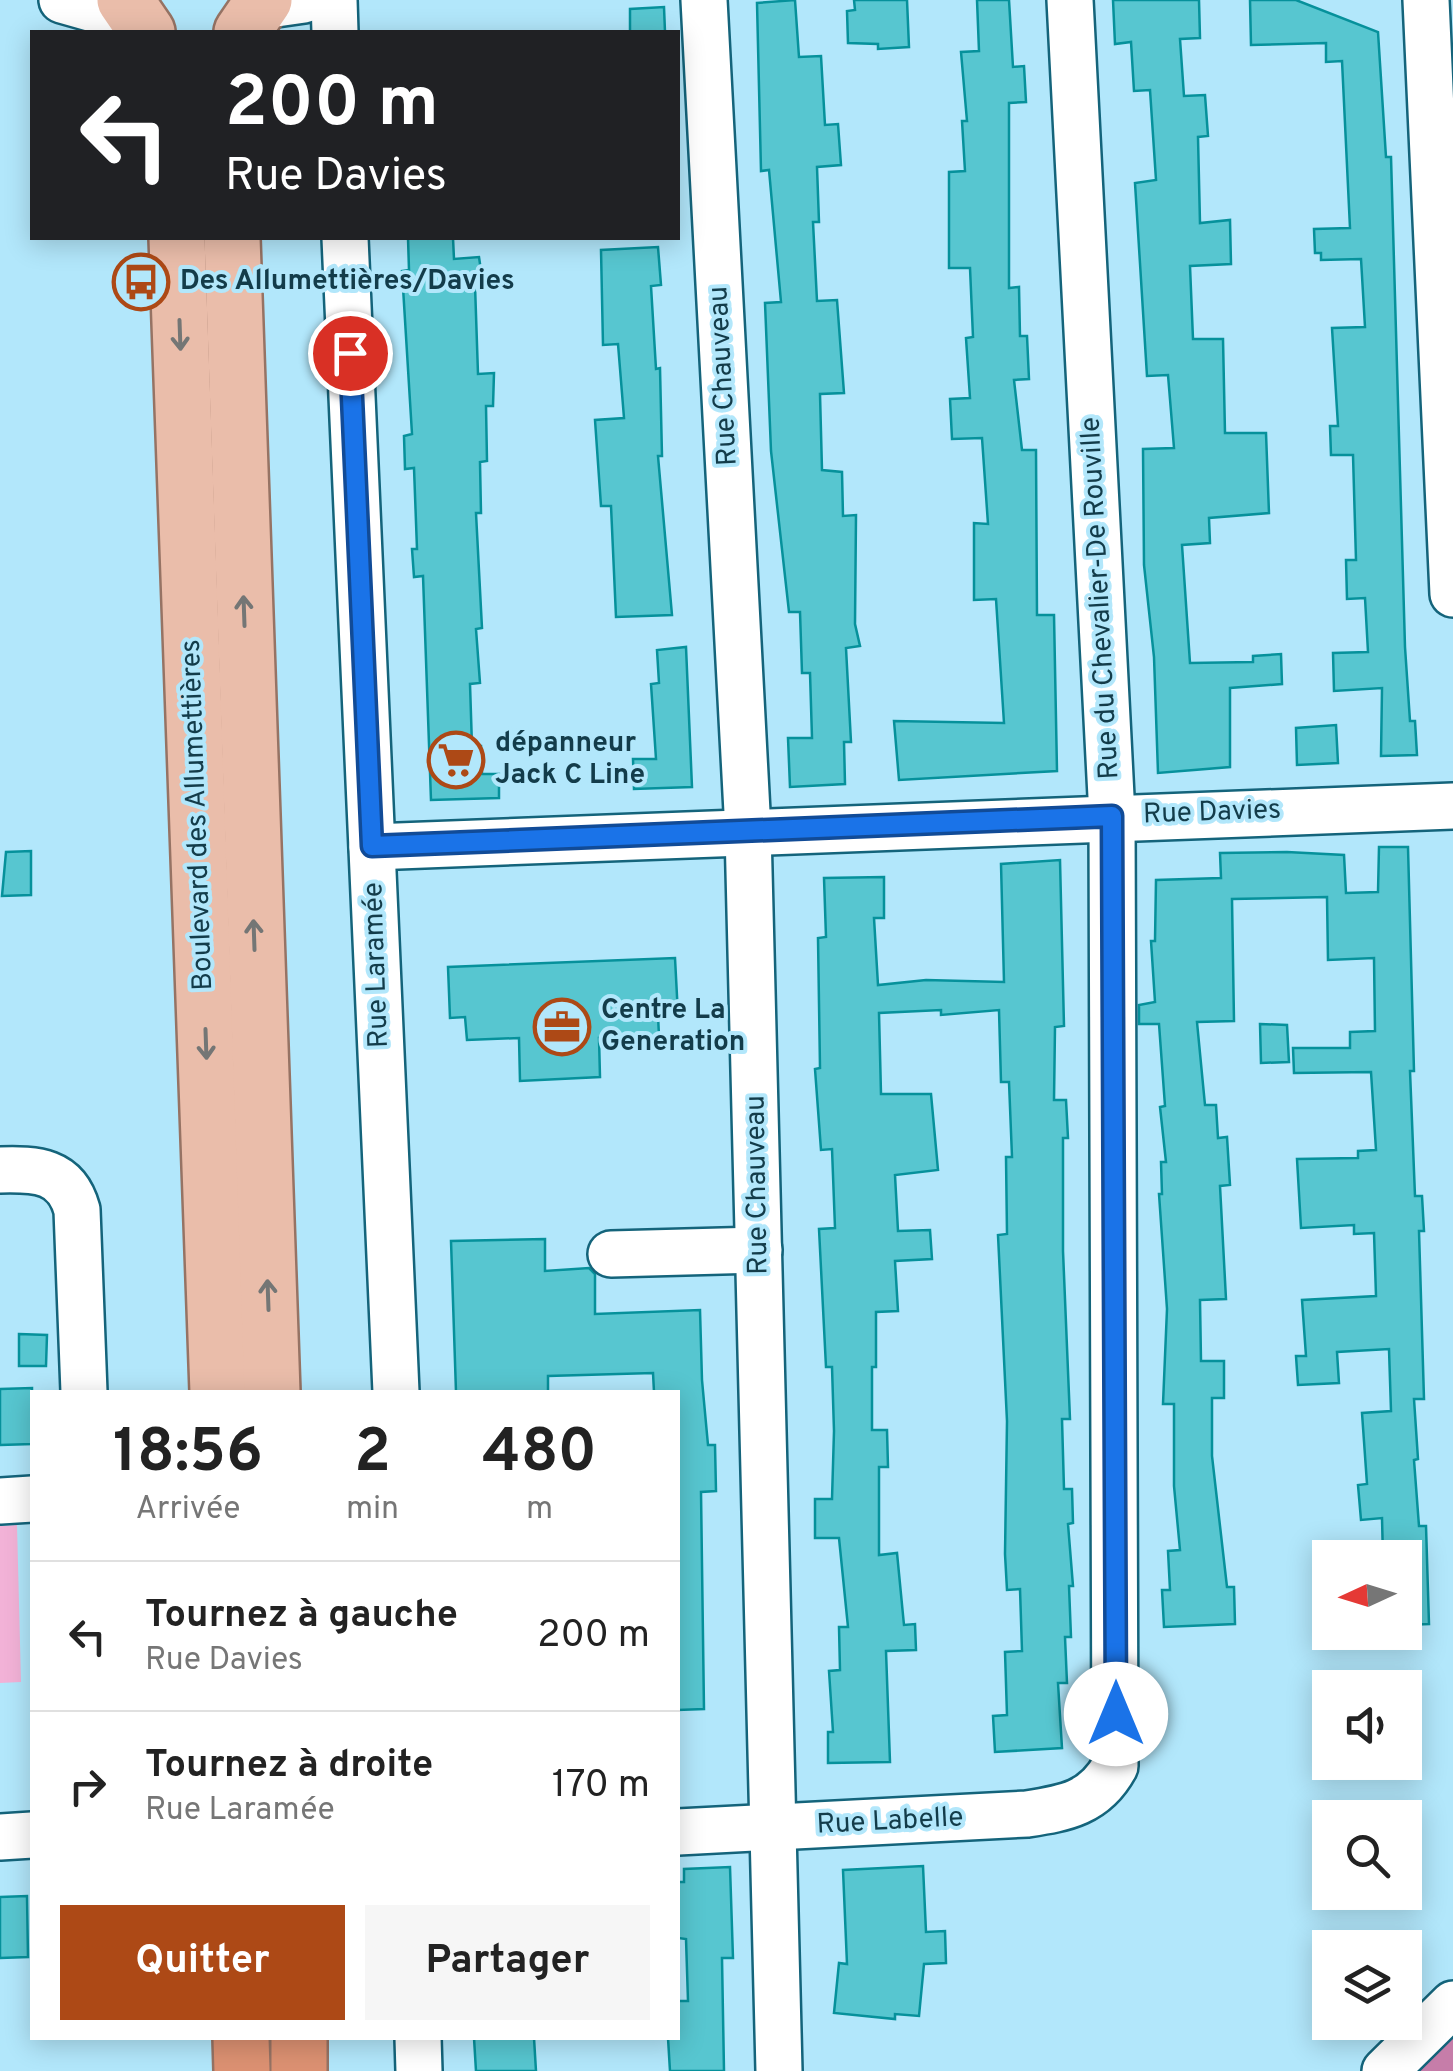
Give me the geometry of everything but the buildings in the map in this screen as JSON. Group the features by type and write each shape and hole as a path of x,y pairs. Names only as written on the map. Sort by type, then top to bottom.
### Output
{"highway":[{"path":"241,2040 242,2071"}],"main road":[{"name":"Boulevard des Allumettières","path":"177,240 218,1390"},
{"name":"Boulevard des Allumettières","path":"232,240 272,1390"}],"street":[{"path":"62,0 139,23"},
{"path":"334,0 335,30"},
{"name":"Rue Chauveau","path":"704,0 748,832 780,2071"},
{"name":"Rue du Chevalier-De Rouville","path":"1070,0 1112,816 1116,1753 1114,1766 1098,1791"},
{"path":"1426,0 1453,594"},
{"name":"Rue Laramée","path":"345,240 396,1390"},
{"name":"Rue Davies","path":"372,846 1453,806"},
{"path":"0,1170 45,1172 72,1192 77,1210 84,1390"},
{"path":"611,1254 759,1250"},
{"path":"0,1501 30,1499"},
{"name":"Rue Labelle","path":"680,1832 1028,1814 1082,1802 1098,1791"},
{"path":"0,1837 30,1835"},
{"path":"1385,2071 1453,2004"},
{"path":"418,2040 419,2071"}],"shaded area":[{"path":"17,1525 21,1682 0,1683 0,1526"},
{"path":"1453,2016 1453,2071 1399,2071"}],"place":[{"name":"Des Allumettières/Davies","path":"141,282"},
{"name":"dépanneur Jack C Line","path":"456,760"},
{"name":"Centre La Generation","path":"562,1027"}],"route":[{"path":"350,353 372,846 1112,816 1116,1714"}]}
